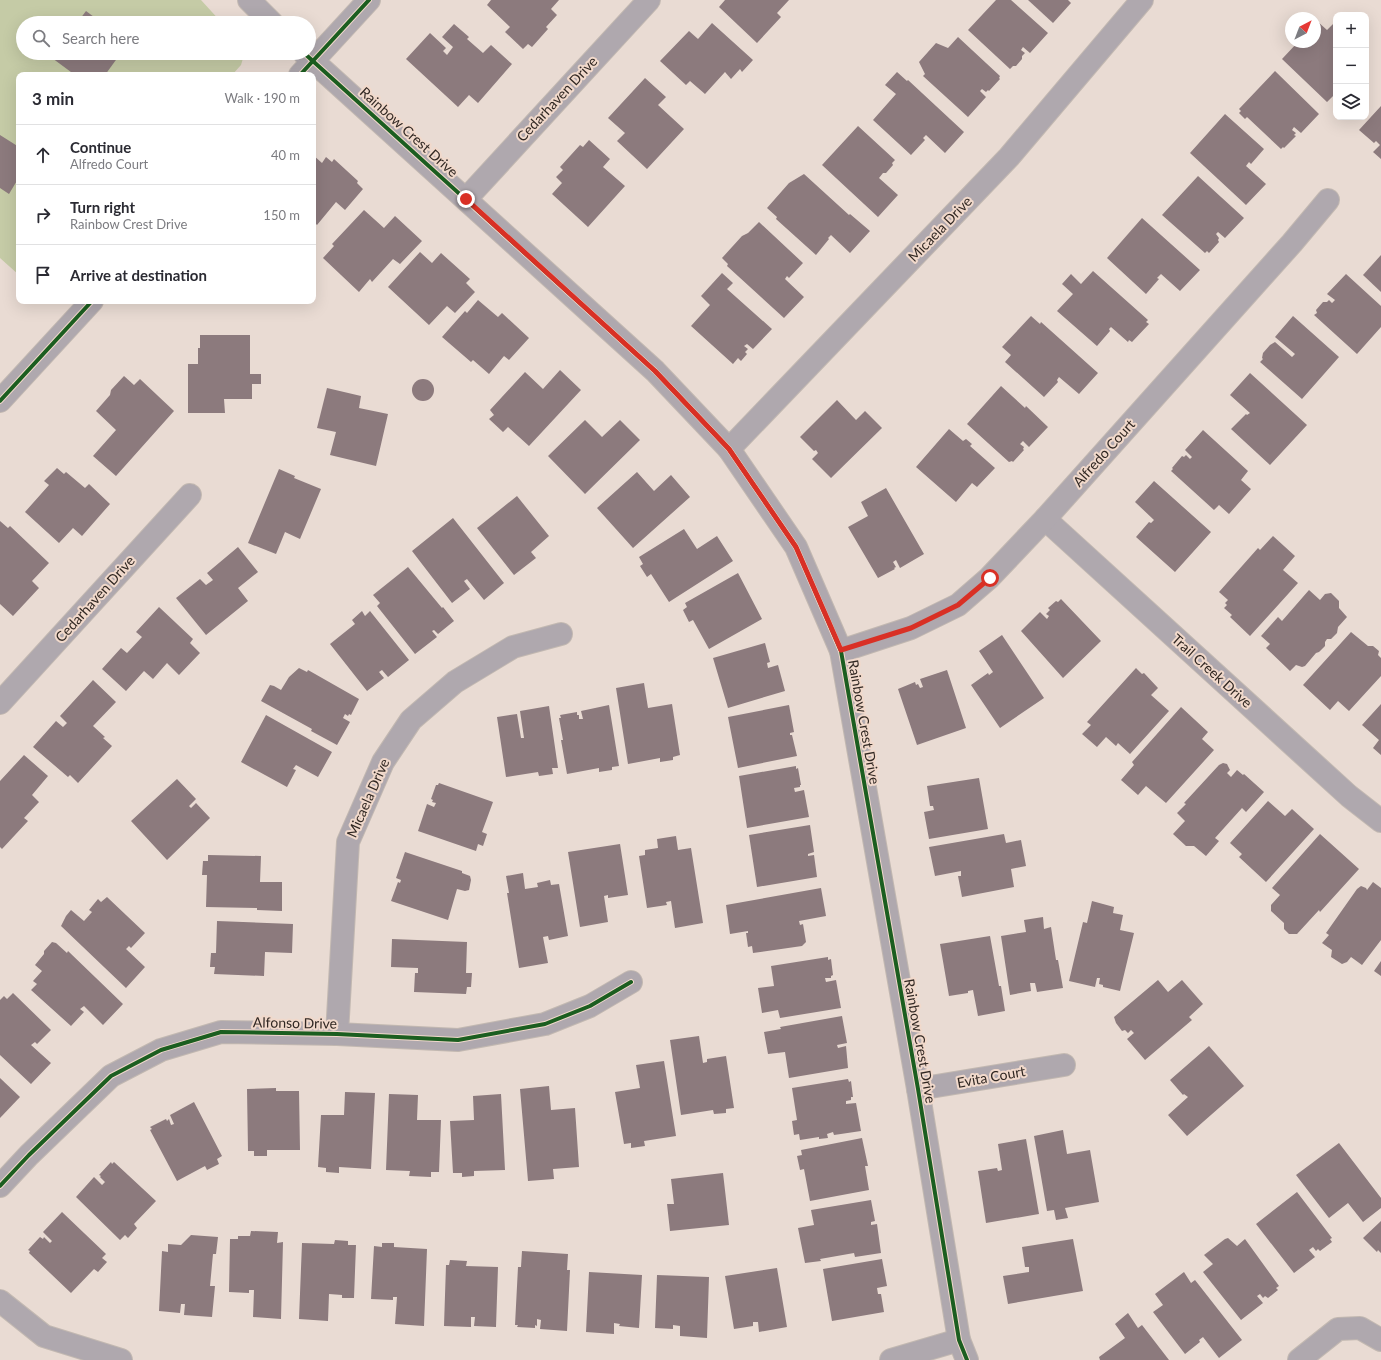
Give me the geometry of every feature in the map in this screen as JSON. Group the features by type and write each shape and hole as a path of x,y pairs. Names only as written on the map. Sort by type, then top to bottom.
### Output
{"street":[{"path":"249,0 265,16"},
{"path":"316,53 369,0"},
{"name":"Cedarhaven Drive","path":"466,199 649,0"},
{"name":"Micaela Drive","path":"729,449 1010,157 1142,0"},
{"name":"Rainbow Crest Drive","path":"306,63 466,199 655,371 729,449 796,547 841,650 918,1090 959,1340 967,1360"},
{"name":"Alfredo Court","path":"841,650 911,628 958,605 990,578 1045,519 1292,243 1328,200"},
{"path":"0,401 89,304"},
{"name":"Cedarhaven Drive","path":"0,703 190,495"},
{"name":"Trail Creek Drive","path":"1045,519 1343,791 1381,821"},
{"name":"Micaela Drive","path":"337,1034 348,842 383,762 411,720 455,682 513,647 561,634"},
{"name":"Alfonso Drive","path":"0,1186 29,1155 111,1076 161,1050 221,1032 337,1034 458,1040 545,1024 590,1006 631,982"},
{"name":"Evita Court","path":"918,1090 1064,1065"},
{"path":"0,1301 44,1336 121,1360"},
{"path":"1299,1360 1338,1329 1360,1328 1381,1340"},
{"path":"891,1360 959,1340"}],"green space":[{"path":"0,0 201,0 216,16 16,16 16,60 242,60 241,65 235,72 16,72 16,272 0,258"}],"building":[{"path":"491,0 559,0 551,9 557,15 546,27 548,29 532,47 528,44 523,49 505,32 510,27 487,5"},
{"path":"725,0 789,0 777,13 781,17 757,43 719,7"},
{"path":"996,0 1011,0 1048,33 1030,53 1023,47 1021,50 1025,53 1022,56 1022,59 1016,66 1013,66 1010,69 968,30"},
{"path":"1028,0 1068,0 1071,3 1053,23"},
{"path":"86,11 93,16 82,16"},
{"path":"712,23 753,60 742,72 740,69 731,79 725,72 705,94 690,81 686,85 660,61 689,31 698,39"},
{"path":"454,24 469,37 467,39 483,53 491,45 512,64 478,103 469,95 458,107 406,59 430,33 446,48 443,51 447,55 453,47 442,37"},
{"path":"1333,24 1333,96 1327,102 1282,59 1292,48 1321,48 1321,25 1327,30"},
{"path":"958,37 1000,76 1000,79 989,91 988,90 986,92 982,89 980,91 986,97 968,117 923,76 925,74 919,62 936,43 948,48"},
{"path":"55,60 116,60 107,72 71,72"},
{"path":"1275,71 1319,114 1301,133 1294,127 1292,130 1296,133 1294,135 1296,136 1284,148 1283,147 1281,149 1247,117 1245,119 1239,113 1241,111 1239,109"},
{"path":"897,72 907,81 908,80 964,132 945,153 926,135 923,138 925,140 911,155 873,120 896,94 885,85"},
{"path":"645,78 666,97 658,105 684,129 647,169 617,141 625,133 608,118"},
{"path":"1381,106 1381,159 1373,152 1380,145 1376,141 1374,143 1359,130"},
{"path":"1225,114 1264,149 1251,164 1249,162 1246,166 1266,184 1246,205 1190,153"},
{"path":"858,126 895,160 892,163 893,165 886,173 883,173 879,178 898,195 878,217 822,165"},
{"path":"0,135 16,145 16,182 9,194 0,188"},
{"path":"589,140 610,159 603,167 625,186 588,227 552,194 562,183 556,177 563,170 560,167 580,145 583,147"},
{"path":"326,157 332,162 334,159 358,181 357,183 363,189 345,210 336,202 317,225 316,158 322,163"},
{"path":"804,174 849,215 850,214 870,231 850,253 831,235 816,255 776,219 777,217 767,208 789,183"},
{"path":"1198,176 1244,218 1225,238 1218,232 1216,234 1219,238 1219,242 1209,253 1207,251 1205,253 1162,215"},
{"path":"364,210 384,228 395,216 422,241 400,264 393,259 372,282 370,279 359,292 323,258 334,246 332,244"},
{"path":"1142,218 1200,270 1180,291 1161,274 1157,278 1159,279 1146,294 1107,258"},
{"path":"759,222 803,263 789,278 787,276 785,279 804,297 784,318 727,266 728,264 722,258 742,236 748,233"},
{"path":"420,252 432,263 441,253 470,279 466,283 475,292 455,313 447,306 429,325 388,287"},
{"path":"1381,255 1381,292 1363,275"},
{"path":"1093,271 1148,320 1146,322 1149,324 1132,342 1129,340 1128,342 1111,327 1109,329 1110,331 1097,346 1057,311 1073,294 1062,284 1071,274 1081,284"},
{"path":"722,273 733,283 727,289 772,329 753,349 747,344 744,346 748,349 745,352 747,354 741,361 738,358 733,364 691,326 710,305 701,296"},
{"path":"1346,274 1381,306 1381,327 1357,354 1314,315 1317,313 1316,310 1323,302 1327,302 1329,300 1332,303 1335,300 1327,294"},
{"path":"478,300 498,317 502,313 529,338 509,360 504,356 489,374 473,360 471,362 442,337 465,311 467,313"},
{"path":"1031,316 1040,324 1041,322 1098,373 1079,394 1059,377 1057,380 1058,382 1044,397 1005,362 1011,355 1002,347"},
{"path":"1293,316 1339,357 1302,399 1260,362 1263,359 1263,353 1275,342 1292,357 1295,354 1275,337"},
{"path":"200,335 250,335 250,374 261,374 261,384 252,384 252,399 224,399 225,413 188,413 188,364 198,364"},
{"path":"560,370 581,390 529,446 508,427 503,432 489,419 494,415 490,410 525,372 543,389"},
{"path":"1250,373 1307,425 1270,465 1231,429 1246,414 1247,415 1250,413 1230,395"},
{"path":"124,376 134,385 140,379 174,411 116,476 93,456 116,430 96,411 110,395 111,390"},
{"path":"423,379 431,382 434,390 431,398 423,401 415,398 412,390 415,382"},
{"path":"1001,386 1025,408 1026,406 1048,427 1029,447 1023,441 1020,444 1024,447 1024,450 1013,462 1009,462 967,424"},
{"path":"327,388 361,396 359,408 388,414 376,466 330,455 336,432 317,428"},
{"path":"837,400 856,420 865,411 882,428 831,478 812,459 818,453 816,450 814,451 800,437"},
{"path":"585,420 602,437 620,420 640,440 585,494 548,456"},
{"path":"949,429 963,441 966,439 972,444 970,446 995,468 977,487 972,483 956,502 916,467"},
{"path":"1203,430 1248,471 1241,480 1251,489 1229,514 1219,505 1214,510 1171,471 1182,456 1184,457 1186,455 1190,459 1192,457 1185,450"},
{"path":"57,468 64,474 66,472 85,488 89,484 110,504 82,536 73,528 59,543 25,512 49,485 44,481"},
{"path":"279,469 295,476 294,478 321,489 300,539 285,532 276,554 248,543"},
{"path":"637,472 654,491 671,475 690,497 633,548 597,508"},
{"path":"1154,481 1211,532 1175,572 1136,537 1149,522 1151,523 1154,520 1135,502"},
{"path":"886,488 924,554 900,568 896,560 893,562 896,567 894,568 895,569 878,578 848,527 868,516 861,502"},
{"path":"517,496 549,536 531,552 536,558 514,575 477,528"},
{"path":"453,518 504,583 484,600 467,579 464,581 470,589 452,603 412,551"},
{"path":"0,521 8,528 10,526 49,563 32,581 39,588 13,616 0,604"},
{"path":"684,529 697,549 717,536 733,561 669,602 651,574 647,577 640,566 643,564 639,557"},
{"path":"1273,536 1295,556 1283,570 1298,583 1250,636 1230,617 1232,615 1224,608 1227,605 1225,603 1228,600 1219,592 1258,548 1260,550"},
{"path":"238,547 258,572 238,588 248,601 206,635 176,598 200,579 206,585 213,580 207,573"},
{"path":"408,567 454,621 438,634 434,630 432,631 437,637 415,654 377,606 380,603 373,595"},
{"path":"738,573 762,619 709,649 693,620 689,622 683,610 687,607 685,603"},
{"path":"1309,590 1320,600 1325,594 1331,593 1339,601 1339,608 1347,617 1338,627 1337,633 1331,639 1327,639 1325,646 1316,653 1305,666 1302,667 1296,665 1290,671 1266,648 1270,644 1261,636 1278,617 1282,621"},
{"path":"1061,599 1101,641 1063,678 1021,631 1040,612 1047,619 1049,616 1046,614 1050,610 1048,608 1056,601 1058,602"},
{"path":"159,607 193,639 190,643 200,653 179,675 167,663 153,679 144,671 126,691 102,669 121,648 127,653 142,637 136,632"},
{"path":"362,611 365,616 370,611 409,660 388,677 382,670 379,672 384,678 367,691 330,644 355,624 352,620"},
{"path":"1351,632 1368,646 1373,646 1379,651 1378,655 1381,658 1381,676 1349,711 1338,701 1330,710 1303,685"},
{"path":"1002,635 1044,698 1000,728 971,685 988,673 989,675 993,672 979,651"},
{"path":"765,643 770,662 767,663 768,668 778,665 785,691 728,708 713,658"},
{"path":"299,668 307,672 308,670 359,699 351,715 349,714 348,716 345,714 343,718 350,722 337,745 311,731 312,729 261,701 270,685 281,690 289,677"},
{"path":"1136,668 1142,674 1144,673 1158,688 1151,695 1169,711 1130,754 1118,743 1116,746 1106,737 1097,747 1082,734 1091,725 1087,722"},
{"path":"947,670 966,728 917,745 898,689 915,682 920,688 923,687 920,679"},
{"path":"93,680 116,702 93,726 112,746 78,783 70,775 68,777 33,747 56,721 63,727 67,723 60,716"},
{"path":"644,683 648,708 672,704 680,755 673,757 673,760 660,762 660,758 628,764 616,688"},
{"path":"1381,704 1381,755 1373,748 1379,740 1362,725"},
{"path":"609,705 619,766 612,767 612,770 599,772 599,768 567,774 561,740 563,740 559,718 561,718 560,715 577,712 579,719 583,719 581,711"},
{"path":"789,705 794,732 790,733 790,735 792,735 797,756 738,768 728,717"},
{"path":"549,706 558,768 552,768 553,774 539,776 538,772 506,777 497,717 517,714 521,738 524,738 520,711"},
{"path":"1181,707 1208,732 1202,739 1214,750 1166,803 1146,786 1138,795 1121,780 1134,765 1132,762"},
{"path":"266,715 332,752 318,777 296,765 293,769 296,770 287,787 241,762"},
{"path":"24,755 48,776 32,795 39,802 24,818 28,821 2,849 0,847 0,781"},
{"path":"1223,763 1227,764 1230,770 1227,773 1231,777 1237,770 1243,775 1244,774 1264,792 1246,812 1242,808 1215,838 1219,841 1206,856 1194,846 1186,846 1173,834 1185,821 1177,813 1186,804 1184,803 1219,765"},
{"path":"796,766 796,769 798,768 801,785 800,787 794,788 795,792 804,790 809,817 747,828 739,776"},
{"path":"979,778 988,829 929,839 924,812 934,810 933,806 930,806 927,786"},
{"path":"177,779 196,799 189,806 191,808 196,803 210,818 167,860 131,821"},
{"path":"439,783 493,802 482,832 487,834 483,846 478,844 476,851 418,831 427,804 434,807 436,803 432,802 433,800 431,799 436,785"},
{"path":"1268,801 1285,816 1292,809 1314,829 1266,882 1239,857 1242,854 1230,843"},
{"path":"810,825 814,852 808,854 808,856 814,855 817,877 757,887 749,835"},
{"path":"1004,834 1006,843 1021,840 1026,866 1011,869 1014,887 962,897 958,876 961,876 961,871 935,876 929,847"},
{"path":"1320,834 1359,869 1320,912 1319,910 1297,934 1289,934 1284,929 1284,923 1271,911 1271,905 1280,895 1272,888"},
{"path":"676,836 678,850 691,848 703,923 675,928 671,901 666,902 667,905 647,908 639,856 645,855 645,850 658,848 657,839"},
{"path":"620,844 628,895 608,898 608,895 604,896 608,922 580,927 568,852"},
{"path":"405,852 462,871 462,873 470,876 471,880 469,890 465,891 457,889 448,920 391,901 398,882 400,883 401,880 396,878"},
{"path":"208,855 261,856 260,882 282,882 282,911 257,910 257,908 206,907 207,875 202,875 203,861 208,861"},
{"path":"523,873 525,889 538,887 537,883 550,880 551,885 559,884 568,936 549,940 548,936 543,937 548,963 519,968 507,893 509,893 506,876"},
{"path":"1373,882 1381,888 1381,940 1362,965 1351,957 1347,962 1342,964 1331,957 1332,950 1322,943 1329,935 1326,933 1357,889 1361,886 1367,890"},
{"path":"821,888 826,916 799,921 800,925 803,924 806,942 802,946 753,953 752,946 748,947 746,933 748,933 748,931 730,934 726,905"},
{"path":"107,897 145,933 131,948 129,946 126,949 145,967 126,988 61,926 71,910 84,921 92,912 89,910 98,899 101,902"},
{"path":"1092,901 1114,907 1113,913 1123,915 1120,930 1134,933 1120,991 1103,987 1103,985 1099,984 1100,978 1097,978 1095,987 1069,981 1083,922 1087,923"},
{"path":"1043,917 1044,929 1051,927 1056,960 1058,960 1063,988 1037,992 1035,983 1030,983 1031,991 1010,995 1001,936 1026,932 1024,920"},
{"path":"217,921 293,924 292,953 265,952 264,976 214,974 215,967 210,967 211,953 216,953"},
{"path":"990,936 1005,1011 978,1016 973,990 968,991 968,993 949,996 940,944"},
{"path":"392,939 467,942 466,973 472,973 471,987 467,987 466,994 414,992 415,973 418,973 418,968 391,967"},
{"path":"52,942 56,943 67,953 68,951 123,1004 103,1025 84,1006 80,1009 84,1012 71,1026 31,990 37,984 33,981 42,971 35,965"},
{"path":"828,957 828,960 831,959 833,975 831,978 825,978 826,982 836,980 841,1008 780,1018 778,1010 762,1013 758,988 774,986 771,966"},
{"path":"1381,961 1381,976 1374,971"},
{"path":"1158,980 1168,992 1182,980 1203,1004 1189,1017 1192,1020 1145,1060 1127,1039 1134,1033 1131,1030 1128,1033 1125,1030 1122,1031 1116,1023 1114,1017"},
{"path":"13,993 51,1030 37,1044 35,1042 31,1045 51,1063 31,1084 0,1055 0,1000 4,996 7,999"},
{"path":"842,1016 847,1043 837,1045 838,1048 846,1046 848,1068 789,1078 785,1052 768,1054 764,1032 781,1029 780,1027"},
{"path":"699,1036 703,1063 707,1062 707,1059 726,1056 734,1108 726,1109 726,1113 714,1114 713,1110 681,1115 670,1040"},
{"path":"1209,1046 1244,1086 1187,1136 1168,1115 1188,1097 1184,1094 1183,1095 1170,1080"},
{"path":"664,1061 676,1136 644,1141 645,1146 631,1148 631,1143 624,1144 615,1092 640,1088 636,1065"},
{"path":"0,1078 20,1097 0,1118"},
{"path":"848,1079 849,1082 851,1081 853,1097 851,1097 851,1100 846,1101 846,1104 856,1103 861,1131 834,1135 833,1132 827,1134 828,1138 819,1139 819,1137 800,1140 799,1134 794,1135 792,1121 797,1120 792,1088"},
{"path":"549,1086 551,1110 575,1108 579,1167 553,1169 554,1179 528,1181 520,1089"},
{"path":"276,1088 276,1091 299,1091 300,1150 267,1150 267,1156 254,1156 254,1151 248,1151 247,1089"},
{"path":"345,1092 375,1093 371,1169 339,1167 339,1173 326,1172 326,1168 318,1167 321,1115 344,1115"},
{"path":"389,1094 418,1095 417,1120 441,1120 439,1172 431,1172 431,1177 409,1176 410,1171 386,1170"},
{"path":"501,1094 505,1170 474,1171 474,1176 462,1177 462,1173 453,1173 450,1121 474,1120 473,1096"},
{"path":"194,1102 222,1156 217,1159 219,1164 207,1170 205,1166 177,1181 150,1130 152,1129 150,1127 166,1119 167,1121 169,1119 171,1125 174,1124 170,1115"},
{"path":"1063,1130 1067,1154 1090,1150 1099,1202 1065,1208 1068,1218 1056,1220 1054,1210 1047,1211 1034,1136"},
{"path":"862,1138 868,1166 865,1166 869,1190 810,1201 804,1169 800,1170 797,1156 802,1155 801,1150"},
{"path":"1026,1139 1039,1214 986,1223 978,1171 997,1168 998,1171 1002,1170 998,1144"},
{"path":"1339,1143 1381,1198 1381,1208 1363,1222 1348,1203 1329,1218 1296,1175"},
{"path":"111,1162 112,1164 114,1162 156,1201 134,1224 137,1228 128,1238 125,1235 120,1240 76,1197 94,1177 102,1185 105,1182 99,1175"},
{"path":"723,1173 729,1225 670,1231 667,1204 674,1204 671,1179"},
{"path":"1297,1192 1332,1238 1330,1239 1332,1242 1320,1251 1318,1249 1316,1251 1313,1247 1309,1250 1315,1257 1294,1273 1256,1224"},
{"path":"871,1200 875,1221 871,1222 871,1225 877,1224 881,1253 855,1257 854,1253 820,1259 821,1261 805,1263 798,1228 814,1225 811,1210"},
{"path":"62,1212 106,1254 102,1258 107,1262 98,1272 94,1269 71,1293 29,1253 30,1251 28,1250 40,1237 43,1239 44,1237 50,1243 52,1241 43,1232"},
{"path":"1381,1221 1381,1253 1378,1250 1377,1252 1363,1238"},
{"path":"251,1231 278,1232 277,1243 283,1242 281,1319 253,1317 254,1290 249,1290 249,1293 229,1292 230,1239 238,1239 238,1236 250,1236"},
{"path":"191,1235 218,1237 216,1254 213,1254 210,1286 215,1286 212,1317 184,1315 185,1304 181,1304 180,1313 159,1311 162,1251 168,1252 168,1244 181,1245"},
{"path":"1228,1238 1237,1246 1245,1239 1279,1286 1276,1288 1278,1290 1268,1298 1265,1296 1263,1298 1260,1294 1257,1296 1263,1303 1241,1320 1203,1272 1213,1264 1204,1255"},
{"path":"1073,1239 1083,1291 1008,1304 1003,1276 1029,1272 1029,1267 1025,1267 1022,1247"},
{"path":"335,1240 348,1241 348,1245 356,1245 354,1298 342,1298 342,1295 329,1294 328,1321 299,1319 302,1243 334,1244"},
{"path":"382,1243 394,1243 394,1247 427,1249 424,1326 395,1324 397,1297 393,1297 393,1300 371,1299 374,1246 382,1247"},
{"path":"522,1251 568,1254 567,1270 570,1270 567,1331 540,1329 541,1320 537,1319 537,1326 535,1325 535,1328 517,1327 518,1325 515,1325 518,1267 521,1267"},
{"path":"882,1259 887,1286 877,1288 878,1294 881,1294 884,1312 832,1321 823,1269"},
{"path":"450,1260 467,1261 466,1266 498,1267 496,1327 474,1326 475,1317 471,1317 471,1327 444,1326 446,1265 449,1265"},
{"path":"777,1268 787,1327 759,1332 758,1322 753,1322 753,1326 734,1329 725,1276"},
{"path":"589,1272 642,1275 639,1328 619,1326 620,1324 614,1323 614,1334 586,1332"},
{"path":"1184,1272 1191,1283 1195,1280 1242,1340 1219,1358 1203,1337 1199,1340 1200,1342 1185,1354 1153,1312 1163,1305 1155,1294"},
{"path":"657,1275 709,1277 707,1338 680,1336 680,1326 673,1325 673,1329 655,1328"},
{"path":"1128,1313 1138,1328 1142,1325 1169,1360 1100,1360 1099,1357 1125,1338 1115,1324"}],"cycle path":[{"path":"316,58 369,0"},
{"path":"312,60 655,371 729,449 796,547 841,651 918,1089 959,1340 967,1360"},
{"path":"303,72 314,60"},
{"path":"0,401 89,304"},
{"path":"0,1186 29,1155 111,1076 161,1050 221,1032 337,1034 458,1040 545,1024 590,1006 631,982"}],"route":[{"path":"466,199 655,371 729,449 796,547 841,650 911,628 958,605 990,578"}]}
